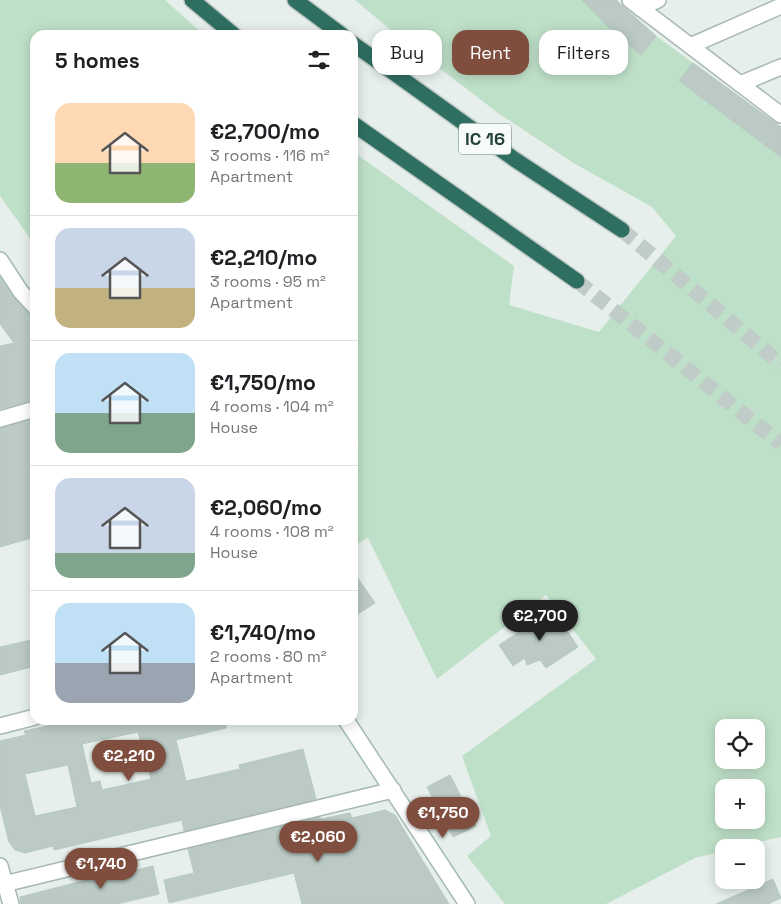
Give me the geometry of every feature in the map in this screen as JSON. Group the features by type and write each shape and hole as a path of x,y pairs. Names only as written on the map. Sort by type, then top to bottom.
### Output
{"highway":[{"path":"192,0 228,30"},
{"path":"295,0 335,30"},
{"name":"IC 16","path":"358,47 514,159 622,230"},
{"path":"358,127 577,281"}],"street":[{"path":"635,4 658,0"},
{"path":"635,4 781,115"},
{"path":"690,46 781,6"},
{"path":"740,84 781,67"},
{"path":"0,260 21,292 30,302"},
{"path":"0,419 30,410"},
{"path":"0,726 30,718"},
{"path":"349,725 394,790 467,904"},
{"path":"3,885 394,790"},
{"path":"0,866 3,885 10,904"}],"green space":[{"path":"0,0 165,0 198,30 30,30 30,238 0,196"},
{"path":"355,0 582,0 612,30 539,30 539,75 628,75 628,43 641,54 656,36 693,63 679,81 781,157 781,837 765,841 765,839 715,839 715,853 695,858 606,904 505,904 467,856 491,836 462,756 596,659 546,595 437,679 368,538 358,543 358,155 514,266 509,305 599,332 676,236 652,207 575,164 498,113 442,70 442,30 391,30"}],"building":[{"path":"582,0 616,0 656,36 641,55 628,44 628,30 612,30"},
{"path":"693,63 781,127 781,157 679,81"},
{"path":"0,277 14,298 30,315 30,401 0,409 0,346 14,343 0,324"},
{"path":"30,420 30,538 0,547 0,428"},
{"path":"358,579 375,603 358,614"},
{"path":"553,610 578,647 546,668 540,660 527,665 525,658 513,666 499,645"},
{"path":"30,640 30,667 0,675 0,647"},
{"path":"52,725 226,725 226,728 176,740 186,781 240,769 239,765 303,749 316,799 184,831 182,820 54,850 53,846 25,853 15,850 9,842 0,806 0,741 26,735 24,731","holes":["138,732 151,779 102,790 100,781 91,783 82,744","68,765 77,807 35,816 25,774"]},
{"path":"450,775 476,826 453,837 427,787"},
{"path":"385,810 395,815 449,904 302,904 294,873 169,903 164,880 194,873 188,849 320,817 321,819 350,813 352,818"},
{"path":"153,866 159,894 117,904 21,904 20,897 102,876 103,878"},
{"path":"773,879 781,898 768,904 716,904 750,889 765,889 765,883"}],"tunnel":[{"path":"622,230 781,364"},
{"path":"577,281 781,444"}]}
